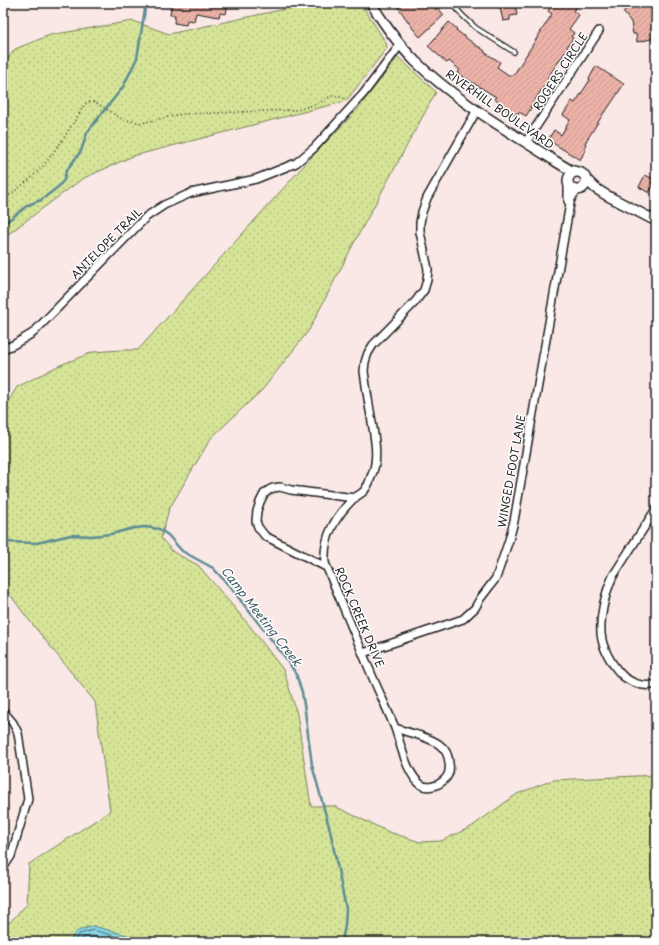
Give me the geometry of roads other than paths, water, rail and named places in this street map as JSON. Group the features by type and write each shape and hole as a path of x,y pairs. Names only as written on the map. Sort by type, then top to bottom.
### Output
{"street":[{"name":"RIVERHILL BOULEVARD","path":"371,3 400,45 415,61 460,98 555,161 570,170 583,175 595,188 606,195 656,221"},
{"name":"ROGERS CIRCLE","path":"526,142 599,31"},
{"name":"ANTELOPE TRAIL","path":"3,349 33,333 146,217 164,205 191,192 256,179 296,163 314,148 364,93 400,45"},
{"name":"ROCK CREEK DRIVE","path":"395,728 431,740 442,746 446,751 449,762 449,772 445,780 432,787 422,786 409,767 395,728 324,562 325,545 329,532 336,519 364,490 372,477 375,466 376,450 364,371 365,362 373,345 415,302 424,290 428,269 420,232 422,212 427,198 478,110"},
{"name":"RIVERHILL BOULEVARD","path":"555,161 561,168 571,189 592,190 606,195"},
{"path":"568,182 572,173 578,172"},
{"path":"579,190 585,186 586,179"},
{"name":"WINGED FOOT LANE","path":"568,182 568,209"},
{"name":"WINGED FOOT LANE","path":"363,653 463,619 474,608 496,578 514,521 568,209 572,195 579,190"},
{"path":"326,567 265,536 258,527 256,521 260,502 264,494 269,490 280,487 291,490 355,498"},
{"path":"656,509 612,576 603,608 602,639 605,649 614,666 620,673 630,681 641,685 656,684"},
{"path":"3,711 13,723 18,733 28,800 11,856 3,868"}],"lane":[{"path":"452,3 476,28 514,52"}],"water":[{"path":"93,926 152,942 72,942 74,934"}],"waterway":[{"name":"Camp Meeting Creek","path":"3,224 28,205 41,200 58,187 64,180 66,171 81,151 87,133 123,87 137,58 146,3"},
{"name":"Camp Meeting Creek","path":"3,542 37,543 71,535 92,536 111,534 134,528 146,527 159,529 168,535 182,551 213,568 231,588 288,661 296,674 302,692 312,765 330,830 346,909 342,942"}]}
